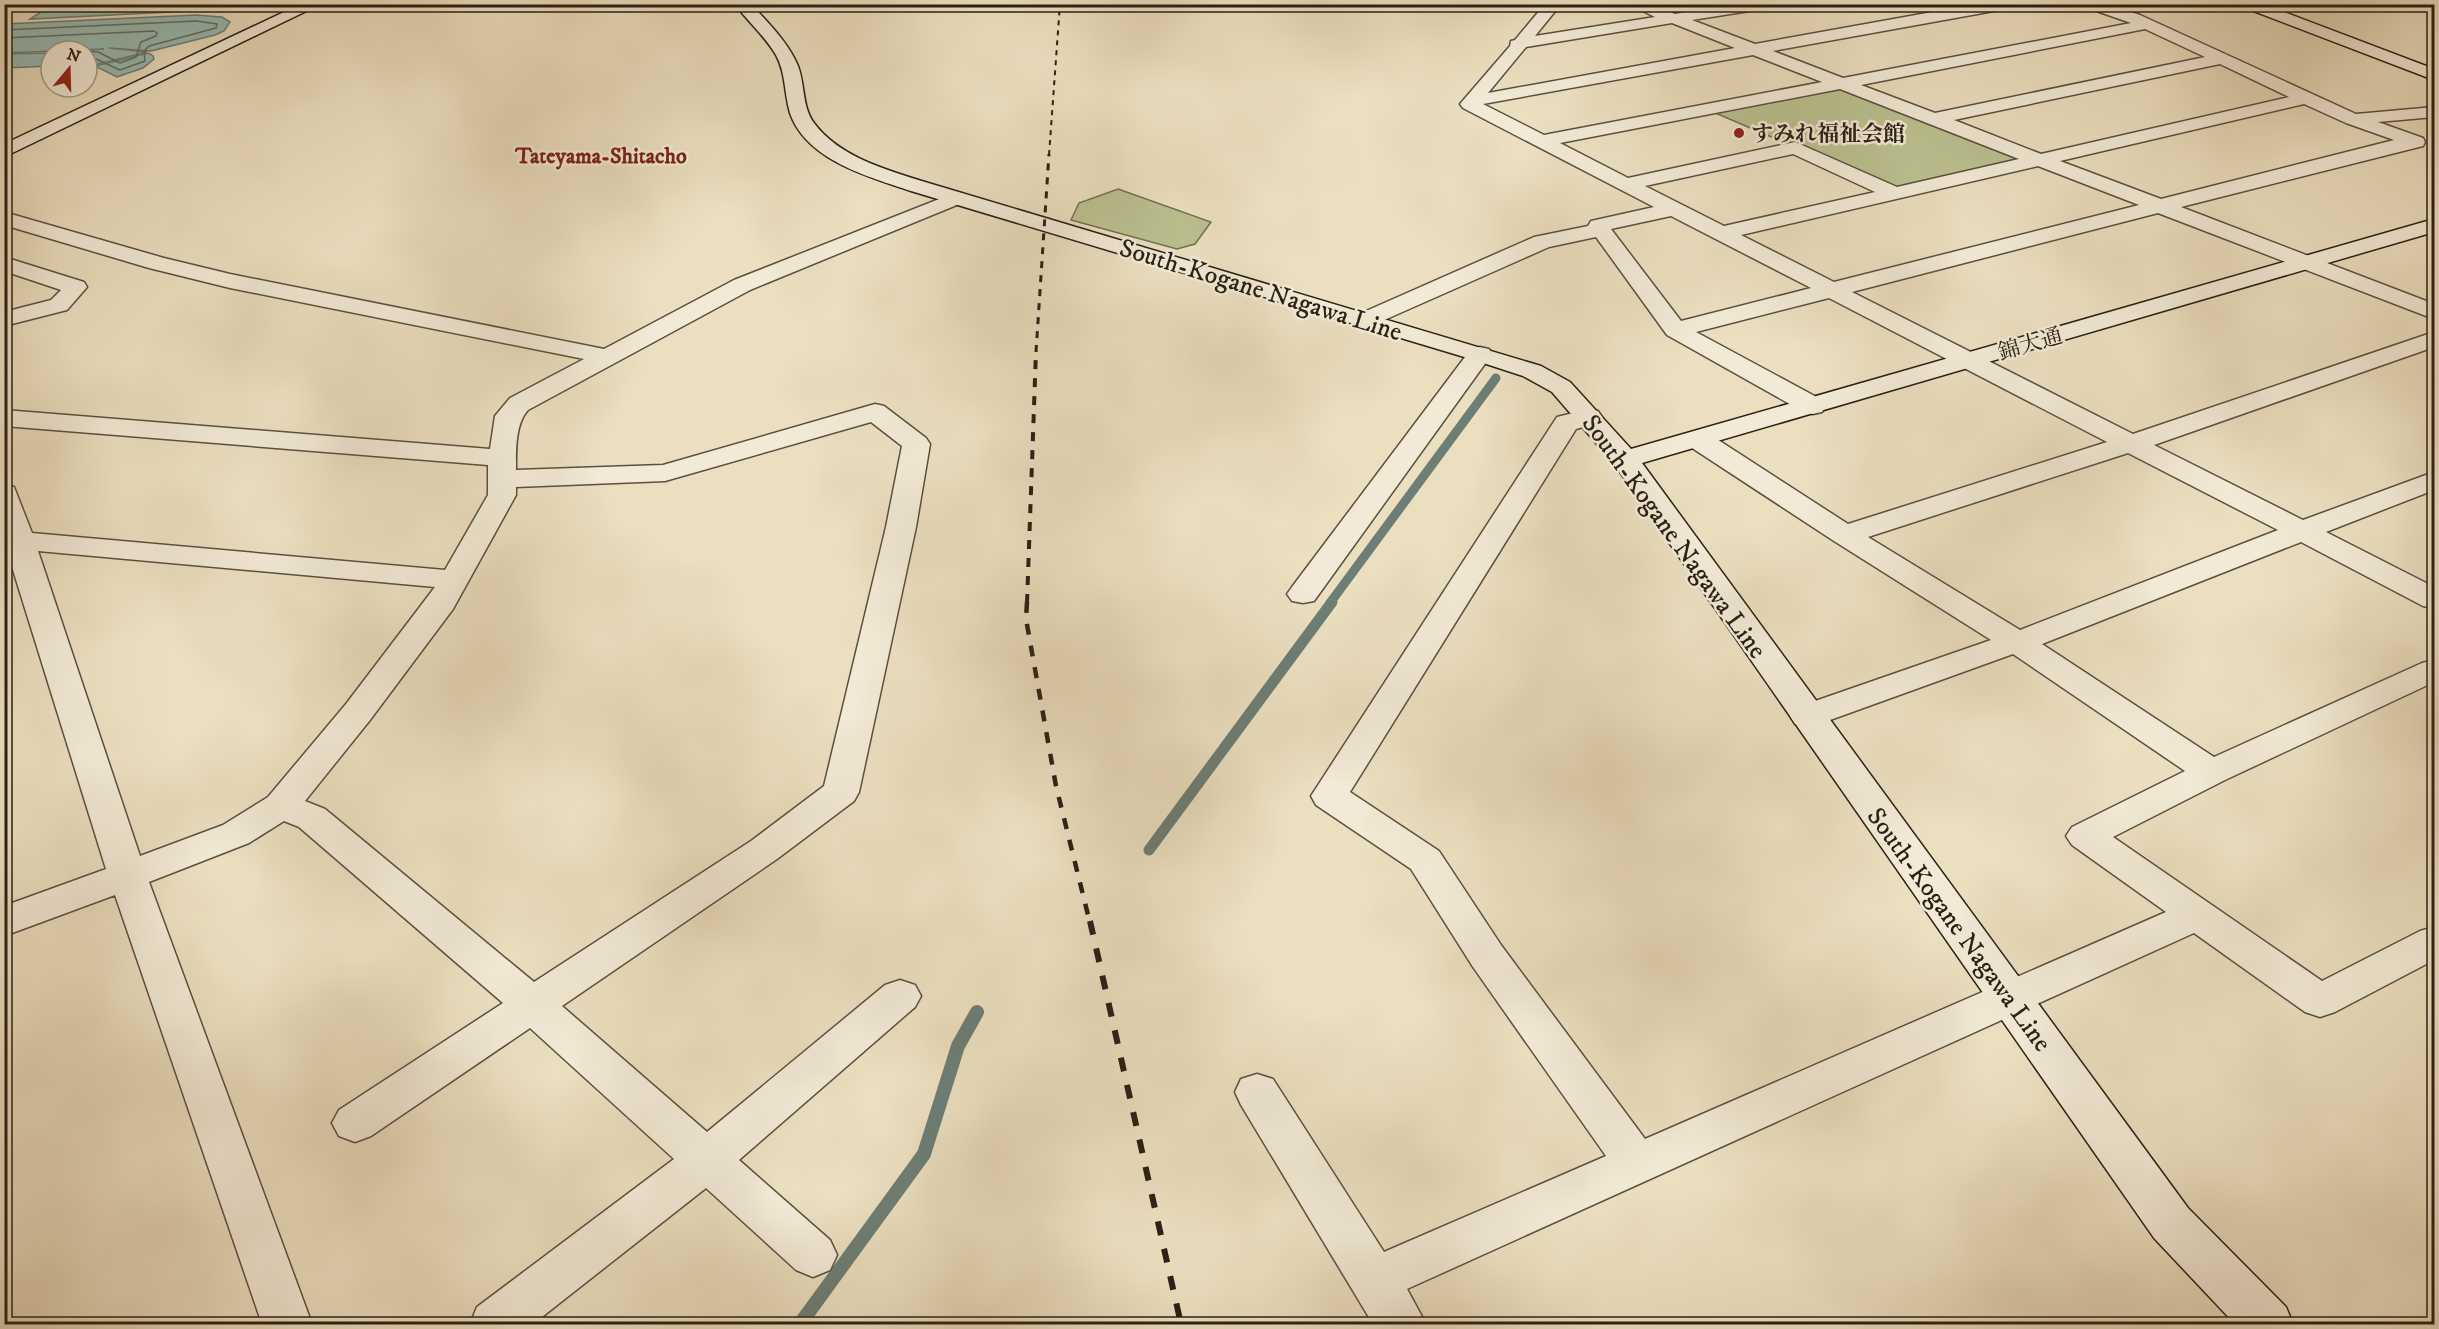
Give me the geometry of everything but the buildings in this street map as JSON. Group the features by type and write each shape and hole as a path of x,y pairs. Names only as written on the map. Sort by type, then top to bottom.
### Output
{"street":[{"path":"4,151 314,4"},
{"name":"South-Kogane Nagawa Line","path":"742,4 778,45 790,67 800,114 807,126 828,147 882,174 1480,354 1532,371 1561,387 1625,459 2170,1223 2268,1324"},
{"path":"1554,4 1469,104 2434,599"},
{"path":"1636,4 2434,312"},
{"path":"1517,45 1762,4"},
{"path":"1471,101 2005,4"},
{"path":"2090,4 2148,24 2352,119 2424,144"},
{"path":"2248,4 2434,75"},
{"path":"1543,141 2148,24"},
{"path":"1933,119 2224,58"},
{"path":"1723,233 2306,98"},
{"path":"2352,119 2434,112"},
{"path":"1675,330 2157,205 2424,144"},
{"path":"1627,184 1795,148 1894,193"},
{"path":"4,922 236,834 280,806 365,703 442,602 502,495 502,468 508,416 519,404 742,285 957,198"},
{"path":"1675,209 1598,225 1675,330 1814,406"},
{"path":"4,218 157,263 230,281 609,357"},
{"name":"錦大通","path":"1625,459 1699,440 2434,225"},
{"path":"1365,320 1542,242 1601,228"},
{"path":"4,264 76,287 60,305 4,319"},
{"path":"1844,535 2132,443 2434,339"},
{"path":"1304,594 1480,354"},
{"path":"4,418 502,468 665,473 875,412 916,444 842,792 764,850 355,1123"},
{"path":"1589,417 1566,423 1329,796 1425,860 1487,956 1636,1163"},
{"path":"1699,440 1844,535 2017,642 2212,772"},
{"path":"1807,716 2017,642 2434,480"},
{"path":"4,493 127,875 287,1324"},
{"path":"21,540 455,580"},
{"path":"2434,670 2212,772 2085,837 2320,1001 2434,942"},
{"path":"280,806 312,818 532,1004 813,1255"},
{"path":"1374,1280 2197,915"},
{"path":"495,1324 706,1161 900,996"},
{"path":"1257,1092 1401,1324"}],"green space":[{"path":"1833,88 1845,88 2026,160 1893,189 1713,112"},
{"path":"1118,189 1211,222 1195,244 1177,249 1071,220 1079,203"}],"water":[{"path":"104,4 275,5 30,19 47,8 101,7"},
{"path":"196,15 222,17 230,22 224,31 215,35 151,51 109,48 147,52 99,64 99,49 104,49 99,49 99,39 39,39 39,52 5,53 5,24"},
{"path":"39,53 39,67 5,68 5,54"},
{"path":"149,53 154,59 143,68 117,77 99,68 99,65"}],"waterway":[{"path":"1330,603 1496,378"},
{"path":"1149,850 1332,602"},
{"path":"800,1324 924,1154 958,1046 977,1012"}],"railway":[{"path":"1049,155 1060,4"},
{"path":"1036,352 1049,154"},
{"path":"1027,603 1036,351"},
{"path":"1027,602 1026,619 1056,786 1090,923"},
{"path":"1090,921 1181,1324"}],"place":[{"name":"すみれ福祉会館","path":"1739,133"}],"district":[{"name":"Tateyama-Shitacho","path":"601,155"}]}
